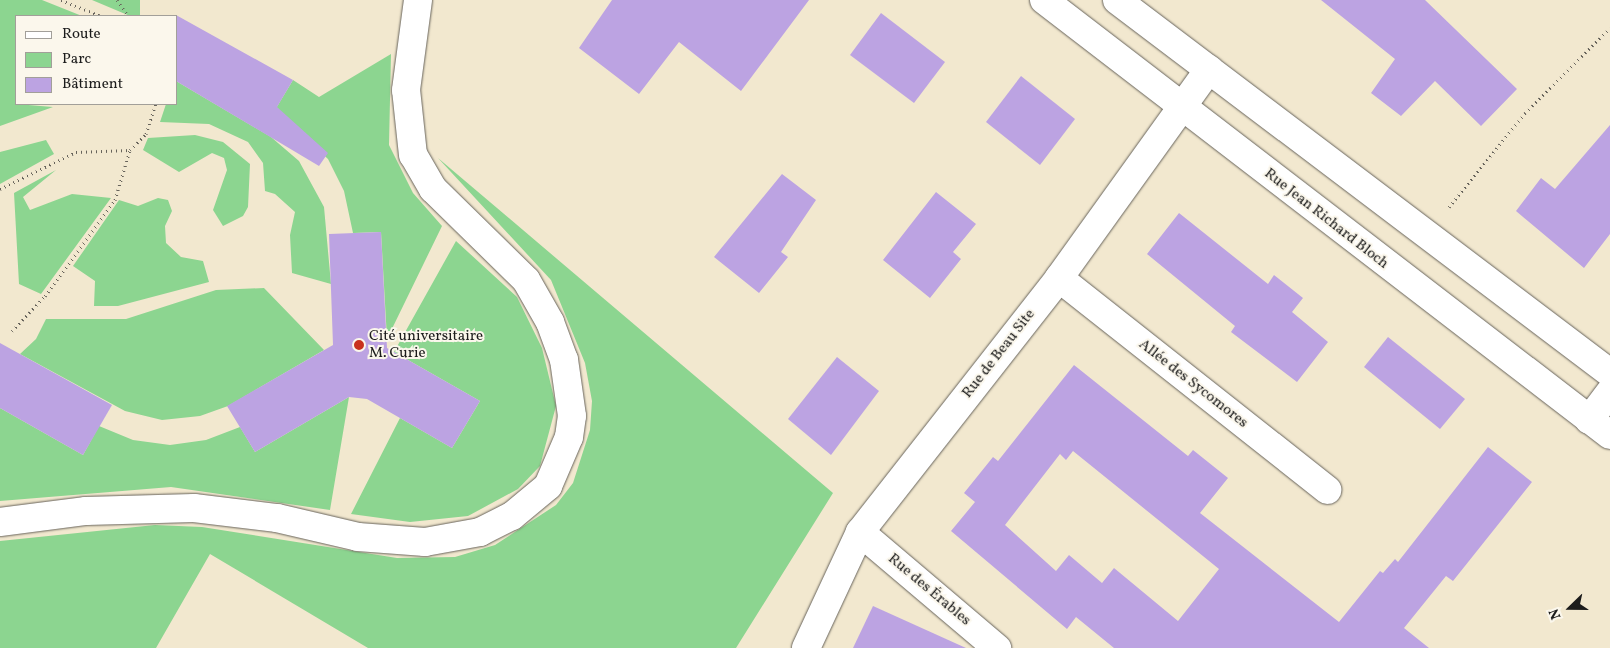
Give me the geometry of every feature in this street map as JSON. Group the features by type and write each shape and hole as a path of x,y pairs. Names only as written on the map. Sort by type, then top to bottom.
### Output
{"street":[{"path":"0,522 86,511 194,508 277,518 358,537 435,541 480,532 520,511 548,486 558,470 572,416 564,360 550,322 526,280 433,189 413,155 406,90 418,0"},
{"name":"Rue Jean Richard Bloch","path":"1044,0 1600,428"},
{"path":"1117,0 1426,237 1610,373"},
{"name":"Rue de Beau Site","path":"806,648 860,532 1059,278 1208,69"},
{"name":"Allée des Sycomores","path":"1059,278 1327,490"},
{"path":"1600,428 1610,392"},
{"name":"Rue des Érables","path":"860,532 997,648"}],"path":[{"path":"61,0 98,15"},
{"path":"117,0 127,15"},
{"path":"1426,237 1525,113 1610,28"},
{"path":"12,331 45,296 115,200 130,150 146,134 156,105"},
{"path":"0,189 76,152 130,150"}],"green space":[{"path":"0,0 42,0 80,15 15,15 15,105 53,107 0,126"},
{"path":"92,0 140,0 140,15 128,15"},
{"path":"391,54 389,145 413,193 442,226 387,339 381,232 353,233 344,191 328,159 275,110 293,80 319,97"},
{"path":"178,82 271,137 299,161 324,207 331,284 292,273 290,235 295,212 275,194 265,191 263,163 248,142 209,124 160,122 166,105 178,105"},
{"path":"195,135 223,142 250,164 248,207 243,216 223,226 213,210 227,170 224,158 212,153 179,172 143,150 148,138"},
{"path":"46,140 54,154 0,184 0,152"},
{"path":"438,158 833,493 736,648 368,648 210,554 156,648 0,648 0,541 155,525 202,527 397,558 455,557 495,545 556,505 573,483 590,430 592,401 585,363 551,280"},
{"path":"56,170 23,197 30,210 72,194 111,198 41,294 19,284 14,193"},
{"path":"158,198 168,200 172,211 165,226 166,243 181,257 203,261 209,282 118,306 94,306 95,281 73,266 119,200 138,206"},
{"path":"456,241 517,297 542,348 556,406 540,466 518,489 468,516 410,522 351,514 400,418 452,448 480,401 394,352"},
{"path":"264,288 324,350 228,406 200,416 162,420 125,411 20,354 36,339 46,319 126,319 216,290"},
{"path":"349,397 330,510 171,487 0,501 0,408 83,455 99,426 133,440 170,445 206,440 240,427 255,452"}],"building":[{"path":"612,0 809,0 741,91 679,42 639,94 579,48"},
{"path":"1321,0 1425,0 1517,89 1481,126 1435,81 1401,116 1371,93 1395,59"},
{"path":"881,13 945,62 914,103 850,55"},
{"path":"178,16 293,80 277,107 328,153 319,166 178,82"},
{"path":"1021,76 1075,119 1040,165 986,122"},
{"path":"1610,125 1610,234 1584,268 1516,211 1541,178 1555,189"},
{"path":"782,174 816,200 781,252 788,257 759,293 714,257"},
{"path":"936,192 976,224 953,252 961,259 930,298 883,260"},
{"path":"1179,213 1268,284 1274,275 1303,298 1292,312 1328,342 1297,382 1231,332 1235,326 1147,254"},
{"name":"Cité universitaire M. Curie","path":"381,232 387,348 480,401 452,448 367,399 349,397 255,452 227,406 333,345 329,234"},
{"path":"1388,337 1465,399 1440,429 1364,367"},
{"path":"0,343 112,405 83,455 0,408"},
{"path":"837,357 879,391 831,455 788,419"},
{"path":"1074,365 1188,456 1193,450 1228,478 1200,513 1339,622 1380,571 1383,573 1395,559 1398,562 1488,447 1532,482 1453,581 1446,576 1404,628 1429,648 1114,648 1076,617 1067,629 951,531 975,502 964,493 993,457 998,461","holes":["1073,451 1219,569 1178,621 1114,568 1102,583 1069,555 1056,571 1005,525 1060,454 1066,460"]},
{"path":"873,606 966,648 853,648"}],"place":[{"name":"Cité universitaire M. Curie","path":"359,345"}]}
